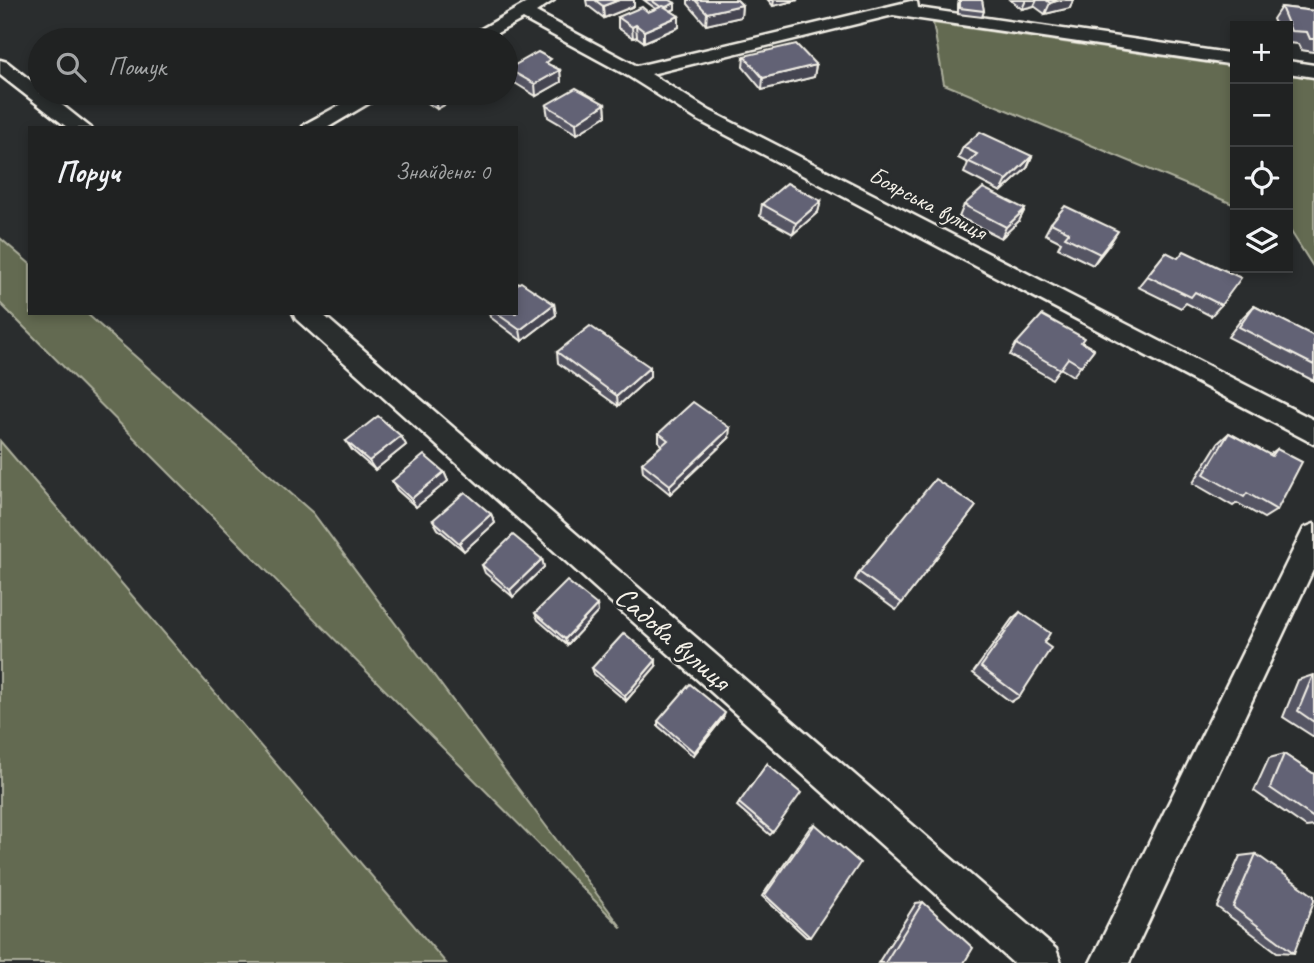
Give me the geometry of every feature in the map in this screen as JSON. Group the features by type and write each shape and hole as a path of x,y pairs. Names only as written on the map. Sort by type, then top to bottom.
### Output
{"street":[{"path":"493,28 545,0"},
{"path":"635,72 934,0"},
{"path":"892,10 1230,59"},
{"name":"Боярська вулиця","path":"523,12 635,72 703,115 1314,433"},
{"path":"0,66 28,87"},
{"path":"1293,68 1314,71"},
{"path":"51,105 78,126"},
{"path":"316,126 354,105"},
{"name":"Садова вулиця","path":"307,315 1042,963"},
{"path":"1109,963 1314,537"}],"green space":[{"path":"933,23 1230,66 1230,203 944,84"},
{"path":"1293,76 1314,78 1314,268 1293,235"},
{"path":"0,238 28,262 28,315 88,315 313,513 622,928 0,303"},
{"path":"0,441 446,963 0,963"}],"building":[{"path":"595,0 619,0 603,6"},
{"path":"651,0 670,0 675,3 661,7"},
{"path":"695,0 737,0 742,5 707,13"},
{"path":"960,0 982,0 984,11 960,8"},
{"path":"663,6 679,16 644,31 636,25 632,27 618,17 642,7 648,12"},
{"path":"1281,7 1314,11 1314,39 1310,39 1307,32 1293,31 1293,21 1287,21"},
{"path":"796,44 816,65 763,78 744,56"},
{"path":"538,52 551,59 546,63 560,70 535,84 518,75 518,63"},
{"path":"576,88 605,104 576,123 546,105"},
{"path":"980,132 1032,156 1007,180 969,162 977,154 963,147"},
{"path":"787,183 821,201 796,223 762,204"},
{"path":"983,188 1025,209 1006,227 964,205"},
{"path":"1065,206 1118,231 1100,254 1065,237 1069,232 1051,223"},
{"path":"1184,251 1241,278 1221,305 1195,292 1191,297 1147,276 1166,252 1178,258"},
{"path":"521,282 554,304 520,330 499,315 518,315 518,284"},
{"path":"1254,306 1314,336 1314,365 1239,327"},
{"path":"1042,315 1084,338 1081,342 1094,349 1081,366 1068,358 1060,369 1016,344"},
{"path":"590,326 650,367 617,396 557,352"},
{"path":"693,402 730,428 670,485 642,463 668,440 659,433"},
{"path":"378,416 401,436 369,461 346,441"},
{"path":"1229,433 1272,456 1277,449 1302,462 1277,510 1247,493 1244,497 1204,474"},
{"path":"424,455 444,472 411,499 392,481"},
{"path":"935,479 976,506 902,603 859,572"},
{"path":"465,492 491,514 459,543 433,520"},
{"path":"513,535 542,559 510,590 482,565"},
{"path":"567,581 597,605 565,639 535,613"},
{"path":"1020,612 1050,633 1044,643 1051,648 1020,696 981,667"},
{"path":"624,633 656,660 625,696 592,668"},
{"path":"1314,675 1314,722 1298,711"},
{"path":"690,684 725,713 694,752 658,721"},
{"path":"1284,754 1314,774 1314,818 1270,788"},
{"path":"767,764 801,793 773,832 739,803"},
{"path":"815,824 860,863 810,937 765,895"},
{"path":"1256,854 1314,896 1294,953 1233,907"},
{"path":"923,902 973,948 964,963 885,963"}]}
